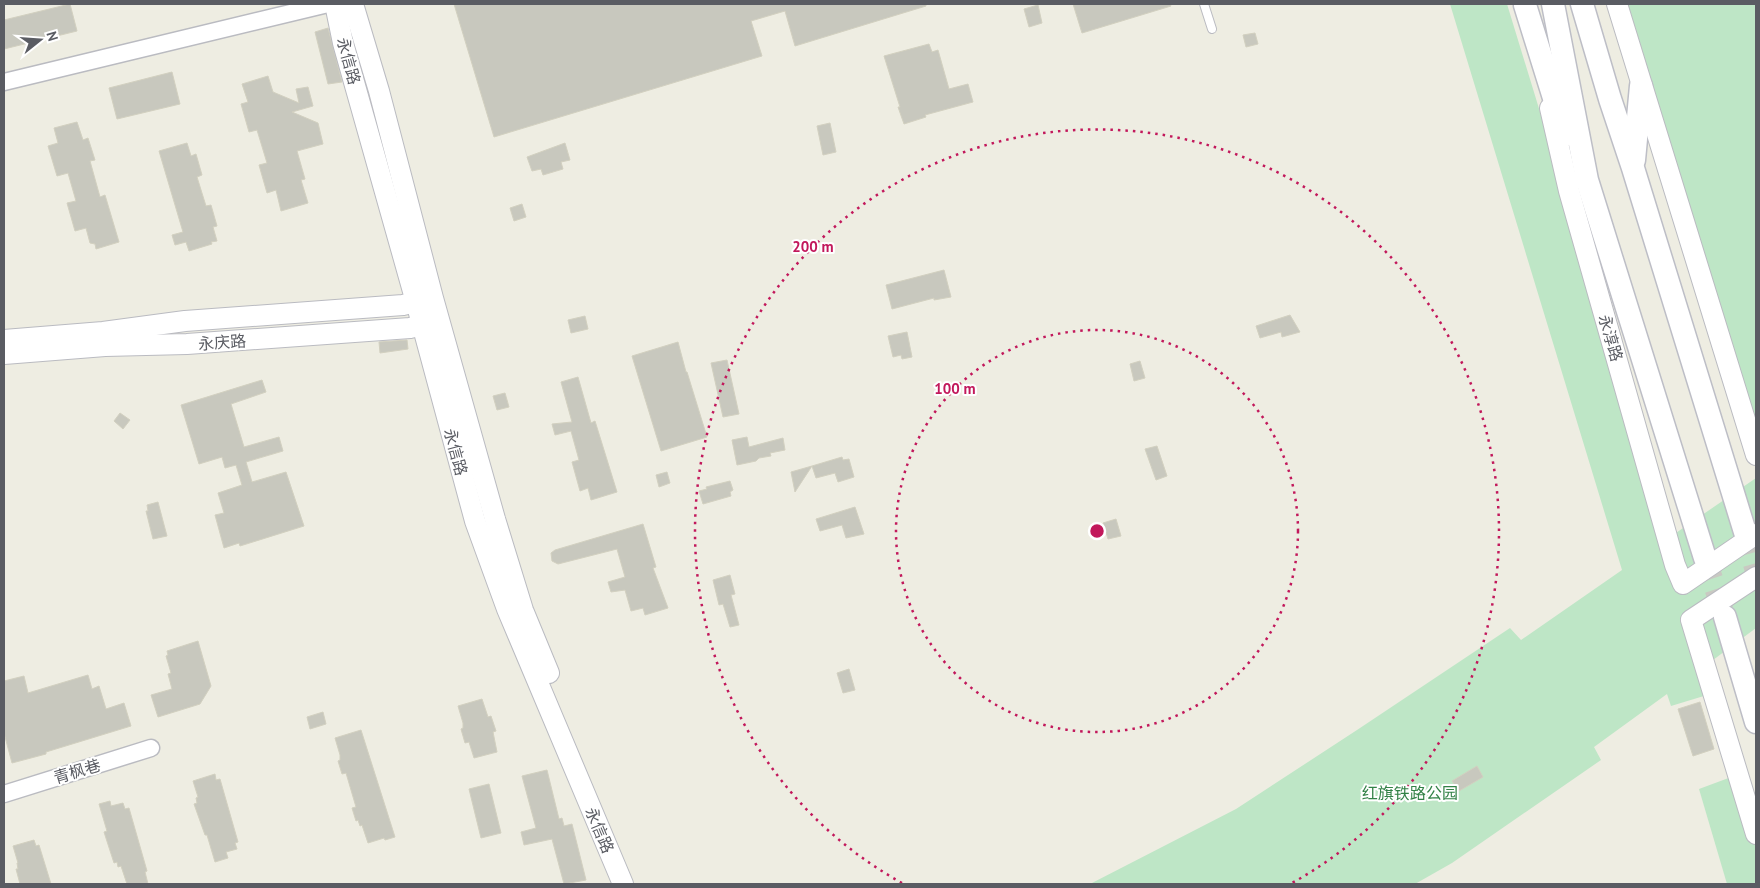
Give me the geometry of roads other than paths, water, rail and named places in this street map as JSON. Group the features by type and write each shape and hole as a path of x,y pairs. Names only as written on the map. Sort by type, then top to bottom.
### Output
{"main road":[{"path":"1525,4 1559,114 1588,180"},
{"name":"永淳路","path":"1553,4 1588,180 1705,558"},
{"name":"永淳路","path":"1582,4 1610,99 1751,533"},
{"path":"1633,168 1641,86"},
{"path":"1725,617 1756,722"}],"street":[{"path":"4,82 328,4"},
{"name":"永信路","path":"335,4 346,52 524,610 604,807 638,884"},
{"name":"永信路","path":"352,4 379,91 424,300"},
{"name":"永淳路","path":"1525,4 1569,191 1675,565 1683,584 1751,533"},
{"path":"1617,4 1756,455"},
{"name":"永庆路","path":"4,340 103,332 185,321 403,305 424,300"},
{"name":"永信路","path":"431,323 475,521 485,551 511,618 623,884"},
{"name":"永庆路","path":"4,354 105,346 187,344 410,328 431,323"},
{"path":"1756,577 1691,620 1756,834"},
{"name":"青枫巷","path":"4,794 151,748"}],"lane":[{"path":"1204,4 1212,29"}],"tunnel":[{"path":"1745,532 1756,571"},
{"path":"1705,558 1725,617"}],"park label":[{"name":"红旗铁路公园","path":"1410,793"}]}
